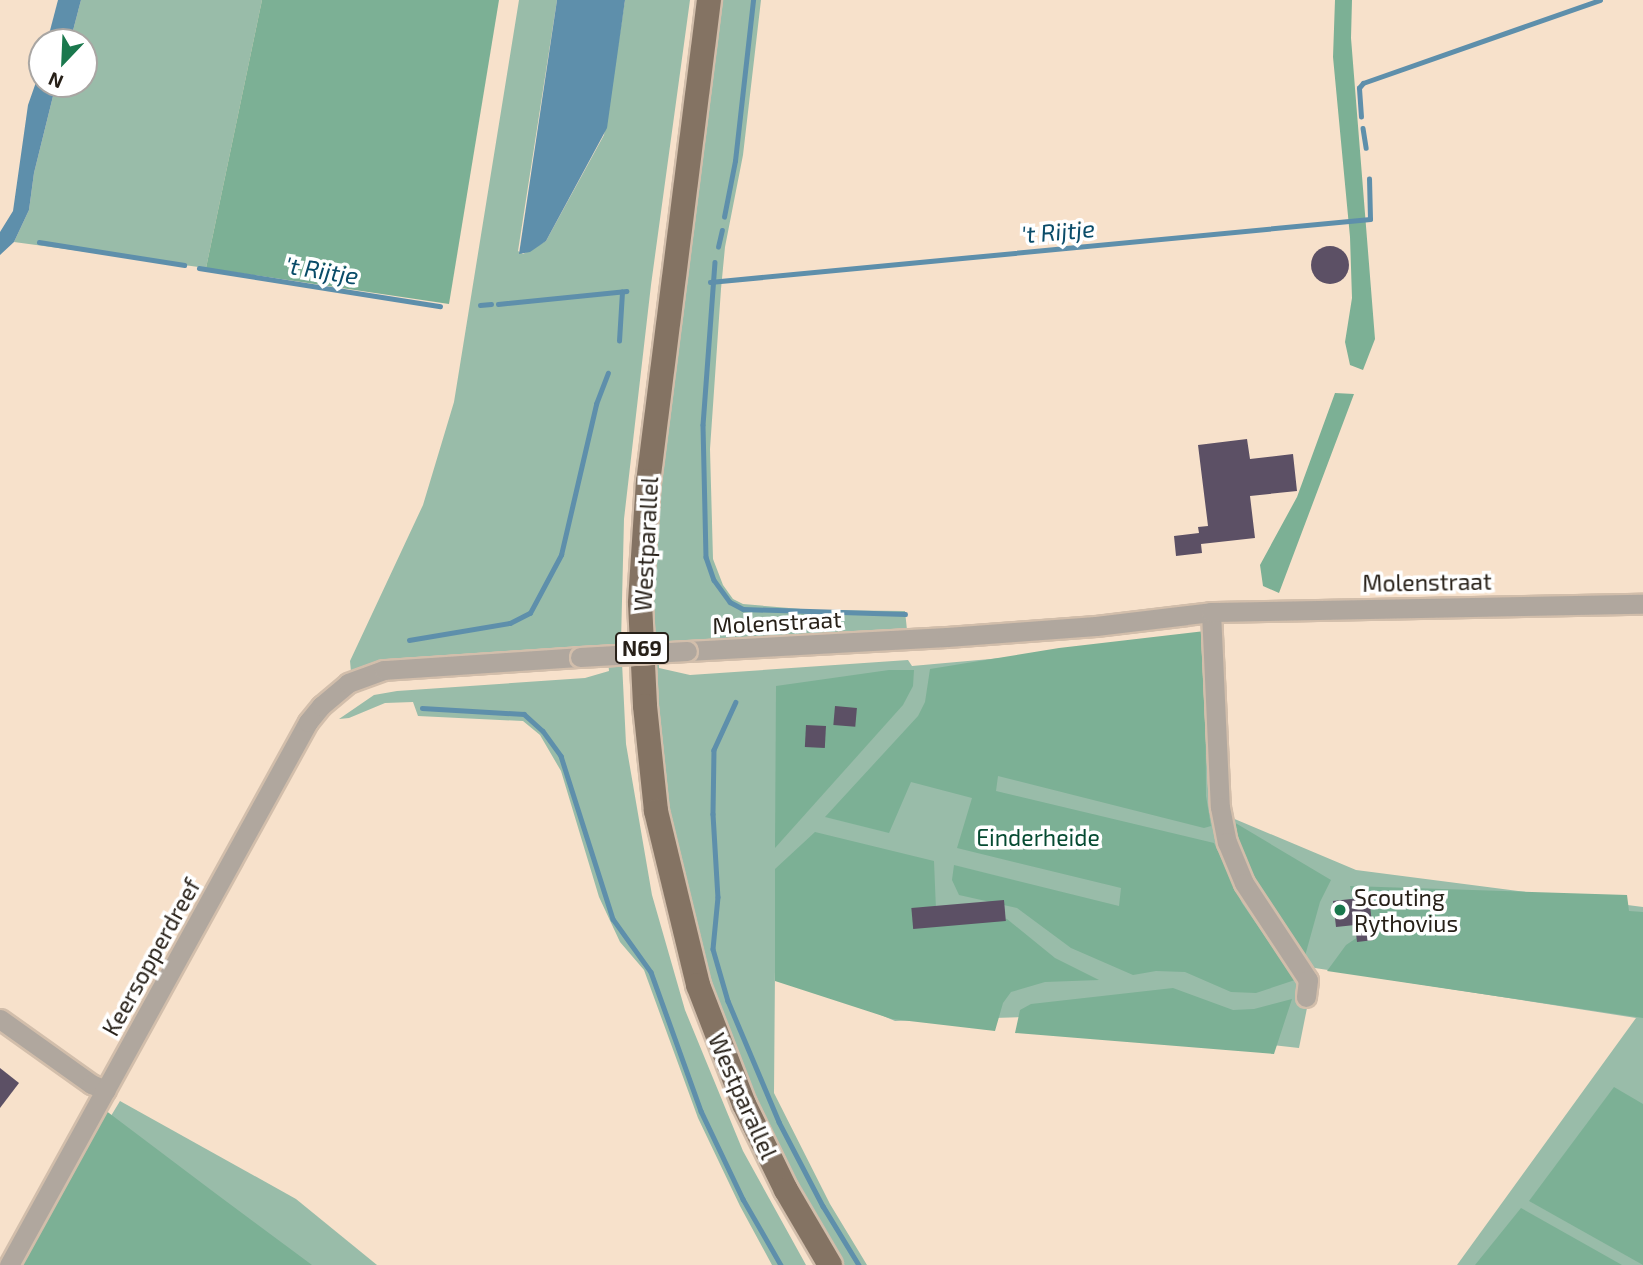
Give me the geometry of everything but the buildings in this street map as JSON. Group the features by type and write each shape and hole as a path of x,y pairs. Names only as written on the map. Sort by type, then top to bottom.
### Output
{"main road":[{"name":"Westparallel","path":"694,0 633,480 625,603 628,705 640,811 655,886 683,990 730,1109 811,1265"},
{"name":"Westparallel","path":"709,0 648,481 640,603 645,706 656,811 698,985 744,1104 786,1190 830,1265"}],"street":[{"name":"Molenstraat","path":"348,683 384,670 947,637 1096,626 1211,611 1643,604"},
{"path":"1211,611 1220,807 1227,842 1244,883 1308,980 1306,997"},
{"name":"Keersopperdreef","path":"9,1265 308,722 348,683"},
{"path":"0,1019 90,1084 106,1090"}],"green space":[{"path":"81,0 262,0 206,268 14,242 29,210 34,173 53,98 98,98 98,28 74,28"},
{"path":"262,0 499,0 449,304 206,268"},
{"path":"519,0 557,0 518,251 523,254 546,241 604,135 625,0 690,0 651,285 624,519 621,642 626,744 652,895 685,1010 743,1151 806,1265 772,1265 740,1206 698,1118 644,970 620,942 599,897 561,771 540,735 523,721 418,716 413,702 385,703 349,718 339,719 374,695 397,691 585,678 609,671 607,650 580,646 351,672 350,661 423,505 454,402"},
{"name":"Einderheide","path":"715,0 761,0 743,155 725,247 721,289 710,449 713,559 723,585 733,599 743,604 813,610 905,611 907,630 680,642 659,648 659,668 690,675 908,660 912,666 1213,639 1218,812 1356,870 1643,907 1643,1265 1457,1265 1636,1018 1315,968 1299,1048 1023,1017 895,1021 775,970 774,1093 830,1204 867,1265 835,1265 721,1036 660,799 647,566"},
{"path":"1335,0 1352,0 1351,38 1375,339 1363,370 1350,365 1345,342 1352,298 1350,237 1333,57"},
{"path":"1335,393 1354,394 1279,593 1263,586 1260,565 1297,497"},
{"path":"1205,631 1206,796 1211,826 1204,828 998,776 996,791 1214,843 1242,903 1295,980 1256,993 1231,992 1185,972 1156,971 1133,975 1071,948 1017,908 959,895 952,880 954,865 1119,906 1121,888 957,848 972,798 911,782 889,833 825,817 918,716 925,702 930,669 1059,648"},
{"path":"889,670 914,670 913,686 903,705 775,848 776,686"},
{"path":"1227,818 1331,880 1320,902 1305,956 1261,898 1243,868"},
{"path":"815,832 934,861 936,910 978,911 1007,919 1055,958 1099,980 1045,982 1011,992 1003,1003 995,1031 892,1019 775,981 775,869"},
{"path":"1350,886 1627,895 1629,911 1643,912 1643,1018 1327,971 1346,945 1361,935"},
{"path":"1173,988 1233,1010 1254,1009 1292,999 1274,1054 1015,1033 1020,1010 1031,1004"},
{"path":"1614,1087 1643,1104 1643,1265 1529,1201"},
{"path":"120,1101 296,1199 377,1265 21,1265"},
{"path":"105,1110 215,1193 312,1265 20,1265"},
{"path":"1521,1208 1622,1265 1475,1265"}],"water":[{"path":"58,0 81,0 74,28 51,28"},
{"path":"557,0 625,0 607,128 546,241 530,252 519,254"},
{"path":"30,98 53,98 34,173 29,210 14,242 0,255 0,232 13,211"}],"waterway":[{"path":"724,217 735,161 753,0"},
{"name":"'t Rijtje","path":"1361,117 1359,88 1363,83 1600,0"},
{"name":"'t Rijtje","path":"1363,128 1366,148"},
{"name":"'t Rijtje","path":"710,282 1370,219 1369,179"},
{"path":"718,247 722,230"},
{"name":"'t Rijtje","path":"39,242 184,265"},
{"path":"715,262 703,425 706,557 714,580 730,602 743,609 905,614"},
{"name":"'t Rijtje","path":"199,268 440,306"},
{"name":"'t Rijtje","path":"498,304 626,291"},
{"path":"619,341 622,292"},
{"name":"'t Rijtje","path":"480,305 491,304"},
{"path":"409,640 510,623 530,613 561,555 596,404 608,373"},
{"path":"736,702 714,750 713,814 718,897 713,949 728,1001 779,1122 823,1206 859,1265"},
{"path":"422,708 524,714 543,731 561,756 613,919 651,972 701,1111 743,1199 781,1265"}],"place":[{"name":"Scouting Rythovius","path":"1340,910"}]}
